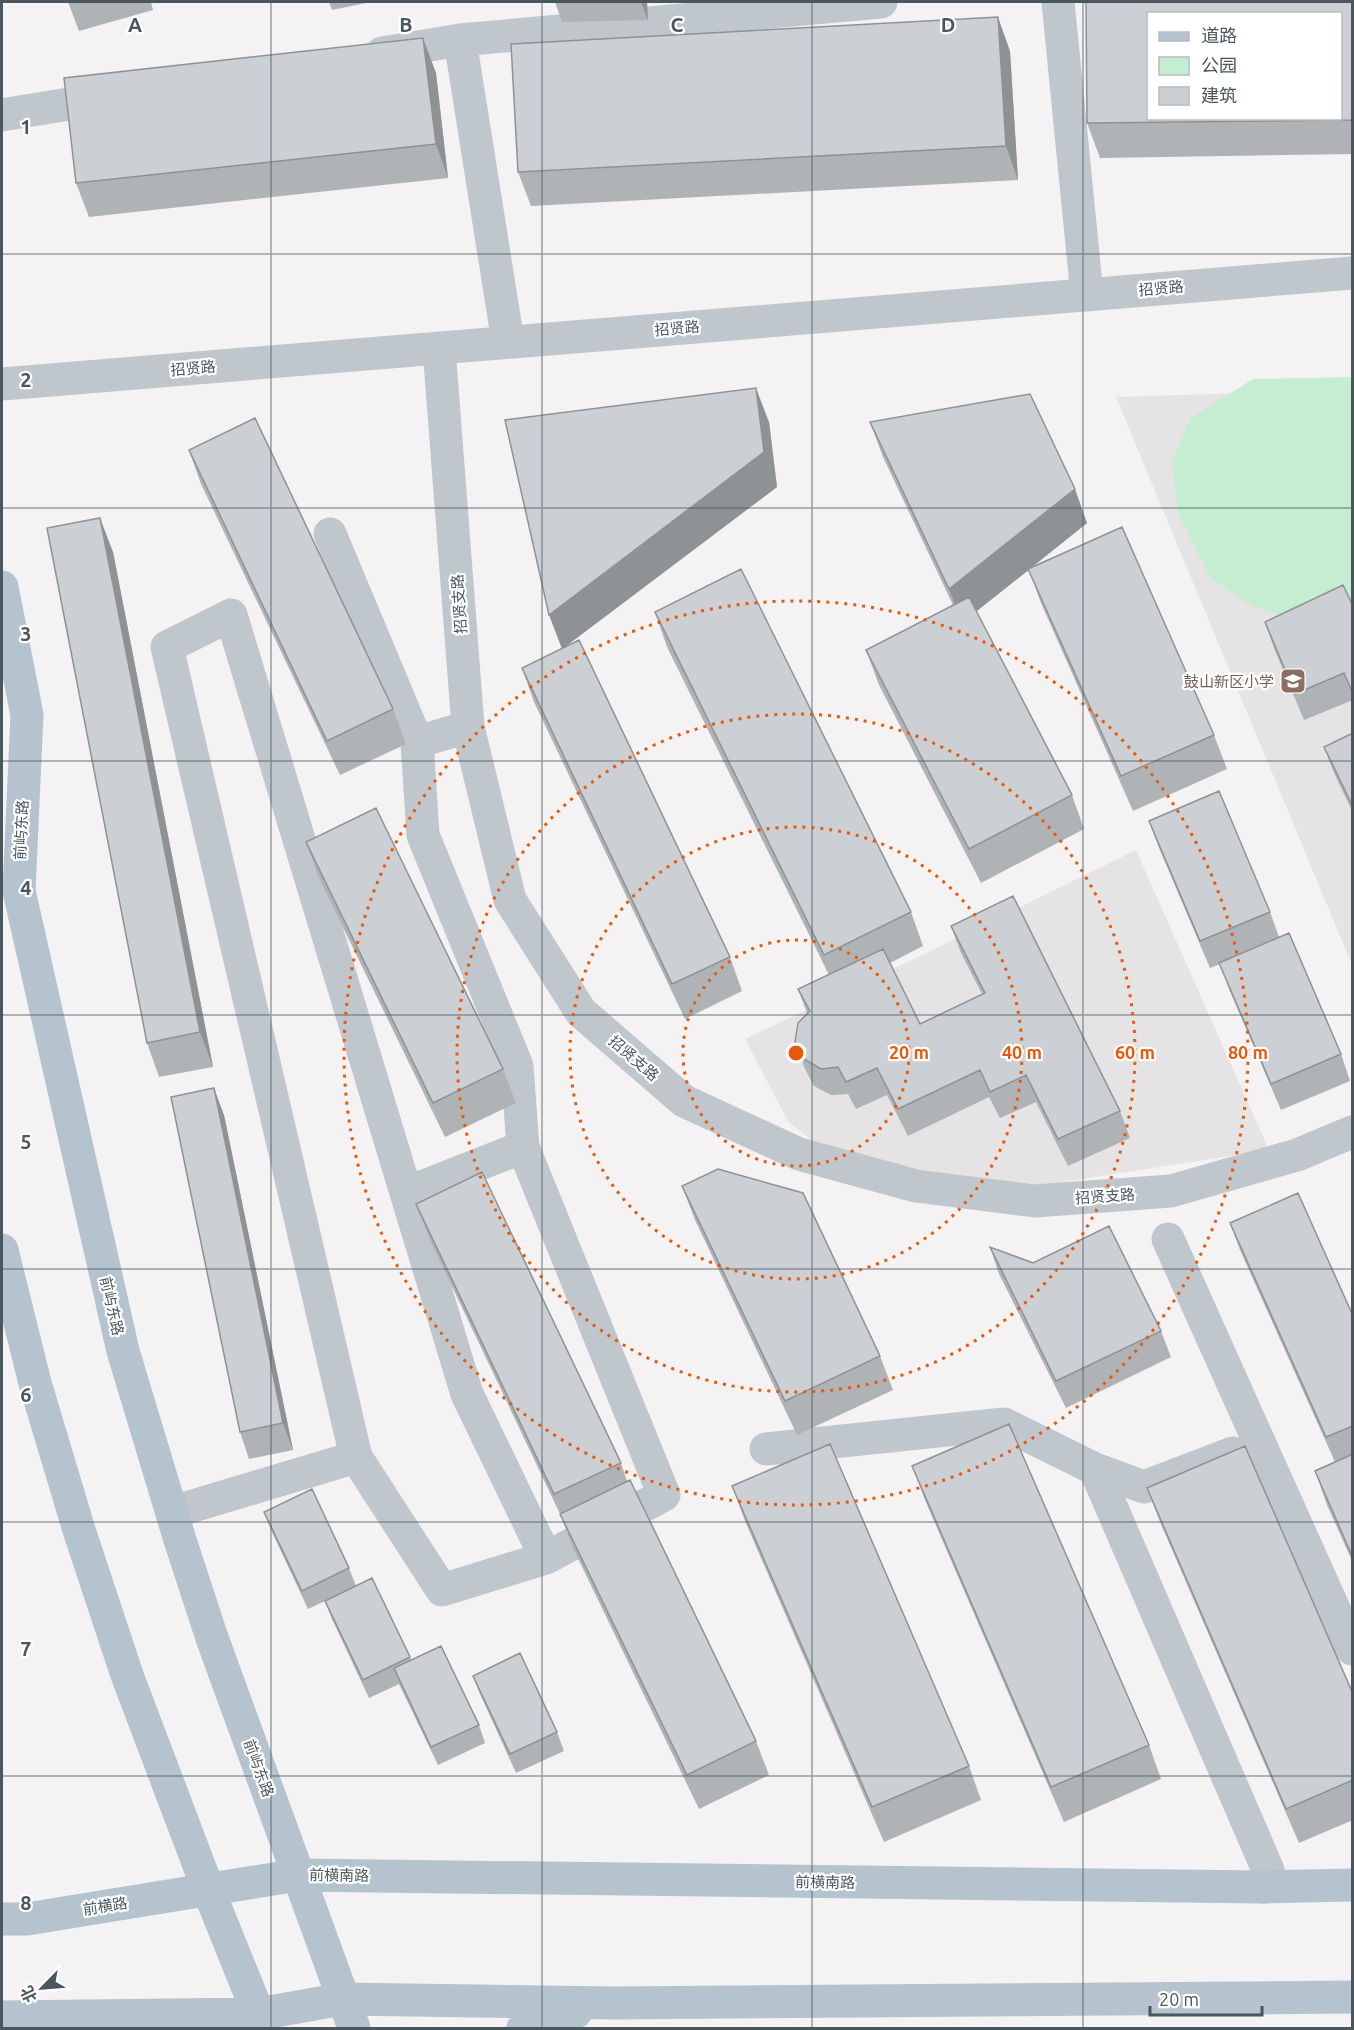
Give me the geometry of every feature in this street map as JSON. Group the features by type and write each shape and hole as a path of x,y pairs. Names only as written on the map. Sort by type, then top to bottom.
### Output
{"main road":[{"name":"前屿东路","path":"2,588 27,715 19,891 123,1351 212,1638 349,2014"},
{"path":"2,1250 35,1383 79,1530 127,1674 208,1889 261,2021"},
{"name":"前横南路","path":"208,1889 298,1875 1263,1887 1353,1885"},
{"name":"前横路","path":"2,1919 27,1919 208,1889"},
{"path":"2,2017 261,2021 349,2014 614,2003 1353,1997"},
{"path":"523,2028 549,2018 614,2003"},
{"path":"42,2017 80,2028"}],"street":[{"path":"354,58 460,40 881,2"},
{"path":"1058,2 1087,295"},
{"path":"460,40 508,342"},
{"path":"2,115 143,92"},
{"name":"招贤路","path":"2,384 1353,273"},
{"name":"招贤支路","path":"439,348 468,727 510,900 581,1012 684,1101 799,1154 916,1186 1035,1201 1171,1191 1297,1155 1353,1132"},
{"path":"330,534 417,742 423,835 517,1066 523,1147 664,1495 546,1558 442,1590 356,1457 167,646 231,615 467,1394 546,1558"},
{"path":"417,742 468,727"},
{"path":"406,1193 523,1147"},
{"path":"1168,1239 1353,1649"},
{"path":"766,1449 1004,1424 1095,1469 1144,1487 1260,1442"},
{"path":"173,1512 356,1457"},
{"path":"1095,1469 1268,1870 1263,1887"}],"shaded area":[{"name":"鼓山新区小学","path":"1352,390 1352,965 1116,397"},
{"path":"1136,850 1269,1150 1037,1186 881,1169 817,1145 788,1121 745,1039"}],"green space":[{"path":"1352,377 1352,608 1278,614 1252,606 1210,577 1178,513 1172,462 1191,418 1253,379"}],"building":[{"path":"1086,2 1353,2 1353,120 1087,123"},
{"path":"998,17 1006,146 518,172 511,44"},
{"path":"423,38 436,144 76,183 64,78"},
{"path":"756,388 764,452 549,615 505,420"},
{"path":"1030,394 1075,489 949,589 870,422"},
{"path":"255,418 393,709 327,741 189,450"},
{"path":"100,518 200,1032 147,1043 47,528"},
{"path":"1122,527 1214,735 1121,776 1028,569"},
{"path":"741,569 911,912 824,955 655,612"},
{"path":"1343,585 1353,606 1353,694 1344,673 1295,694 1265,622"},
{"path":"969,597 1072,795 969,849 866,650"},
{"path":"579,640 730,957 672,984 522,668"},
{"path":"1353,733 1353,807 1324,747"},
{"path":"1219,791 1270,912 1200,941 1149,821"},
{"path":"376,808 503,1069 433,1103 306,842"},
{"path":"1013,896 1120,1111 1058,1139 1026,1075 990,1092 980,1070 898,1109 877,1068 846,1082 838,1067 821,1069 804,1059 795,1042 798,1023 810,1011 798,989 883,949 920,1024 985,993 951,926"},
{"path":"1289,933 1341,1054 1271,1084 1219,963"},
{"path":"214,1088 283,1423 240,1432 171,1097"},
{"path":"718,1169 803,1193 880,1356 785,1401 682,1186"},
{"path":"482,1172 621,1463 554,1494 416,1204"},
{"path":"1298,1193 1353,1316 1353,1426 1326,1437 1230,1223"},
{"path":"1109,1226 1161,1331 1056,1381 990,1247 1033,1263"},
{"path":"1009,1424 1149,1745 1051,1787 912,1466"},
{"path":"830,1444 969,1766 872,1807 732,1486"},
{"path":"1245,1446 1353,1694 1353,1780 1286,1809 1147,1488"},
{"path":"1353,1454 1353,1558 1315,1471"},
{"path":"630,1480 756,1741 687,1775 560,1514"},
{"path":"312,1489 349,1568 302,1591 264,1512"},
{"path":"372,1578 410,1657 363,1680 325,1601"},
{"path":"441,1646 479,1725 431,1747 394,1668"},
{"path":"520,1653 557,1732 510,1754 473,1676"}],"place":[{"name":"鼓山新区小学","path":"1293,681"}]}
